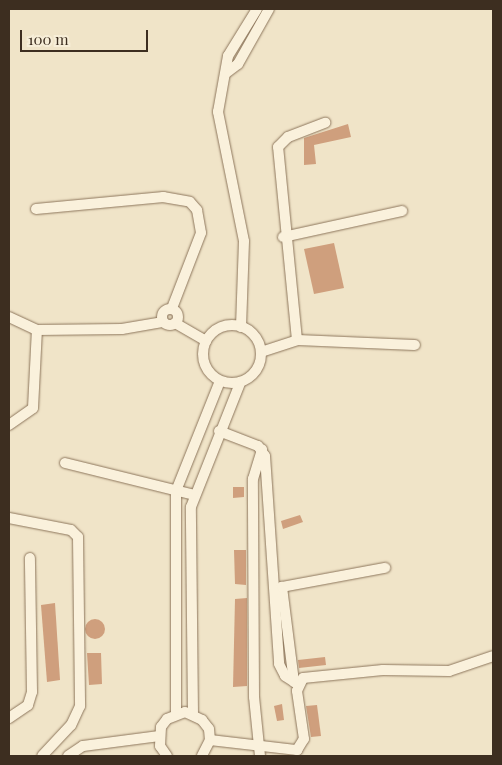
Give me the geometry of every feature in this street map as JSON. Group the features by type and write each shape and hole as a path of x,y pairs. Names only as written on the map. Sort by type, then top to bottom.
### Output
{"street":[{"path":"241,326 244,241 218,112 228,56 257,9"},
{"path":"226,73 238,64 269,9"},
{"path":"297,340 283,237 279,143 325,123"},
{"path":"36,209 163,197 190,202 197,210 202,233 172,308 162,314 163,322"},
{"path":"283,237 402,211"},
{"path":"172,308 178,315 175,323"},
{"path":"9,317 37,330 122,329 163,322 175,323 206,341"},
{"path":"202,756 210,740 208,729 194,714 190,526 194,494 240,383 259,365 261,352 251,332 241,326 227,325 206,341 203,356 208,371 220,381 240,383"},
{"path":"9,425 33,408 37,330"},
{"path":"261,352 297,340 415,346"},
{"path":"176,714 176,491 220,381"},
{"path":"219,431 262,449"},
{"path":"262,449 278,664 296,683"},
{"path":"259,751 254,479 262,449"},
{"path":"65,463 194,494"},
{"path":"9,518 71,530 78,537 80,706 71,725 42,756"},
{"path":"9,718 28,705 32,692 30,558"},
{"path":"210,740 259,751 289,751 303,746 282,587 385,568"},
{"path":"296,683 310,677 353,672 449,671 493,656"},
{"path":"167,756 159,736 167,719 176,714 194,714"},
{"path":"68,756 83,746 159,736"}],"building":[{"path":"348,124 351,137 314,145 316,164 304,165 304,138"},
{"path":"334,243 344,288 314,294 304,249"},
{"path":"233,487 244,487 244,497 233,498"},
{"path":"300,515 303,522 283,529 281,521"},
{"path":"234,550 246,550 246,585 235,584"},
{"path":"247,598 247,686 233,687 235,599"},
{"path":"55,603 60,680 47,682 41,605"},
{"path":"95,619 102,622 105,629 102,636 95,639 88,636 85,629 88,622"},
{"path":"87,653 101,653 102,684 89,685"},
{"path":"325,657 326,665 299,668 298,660"},
{"path":"282,704 284,720 277,721 274,706"},
{"path":"317,705 321,736 311,737 306,706"}]}
